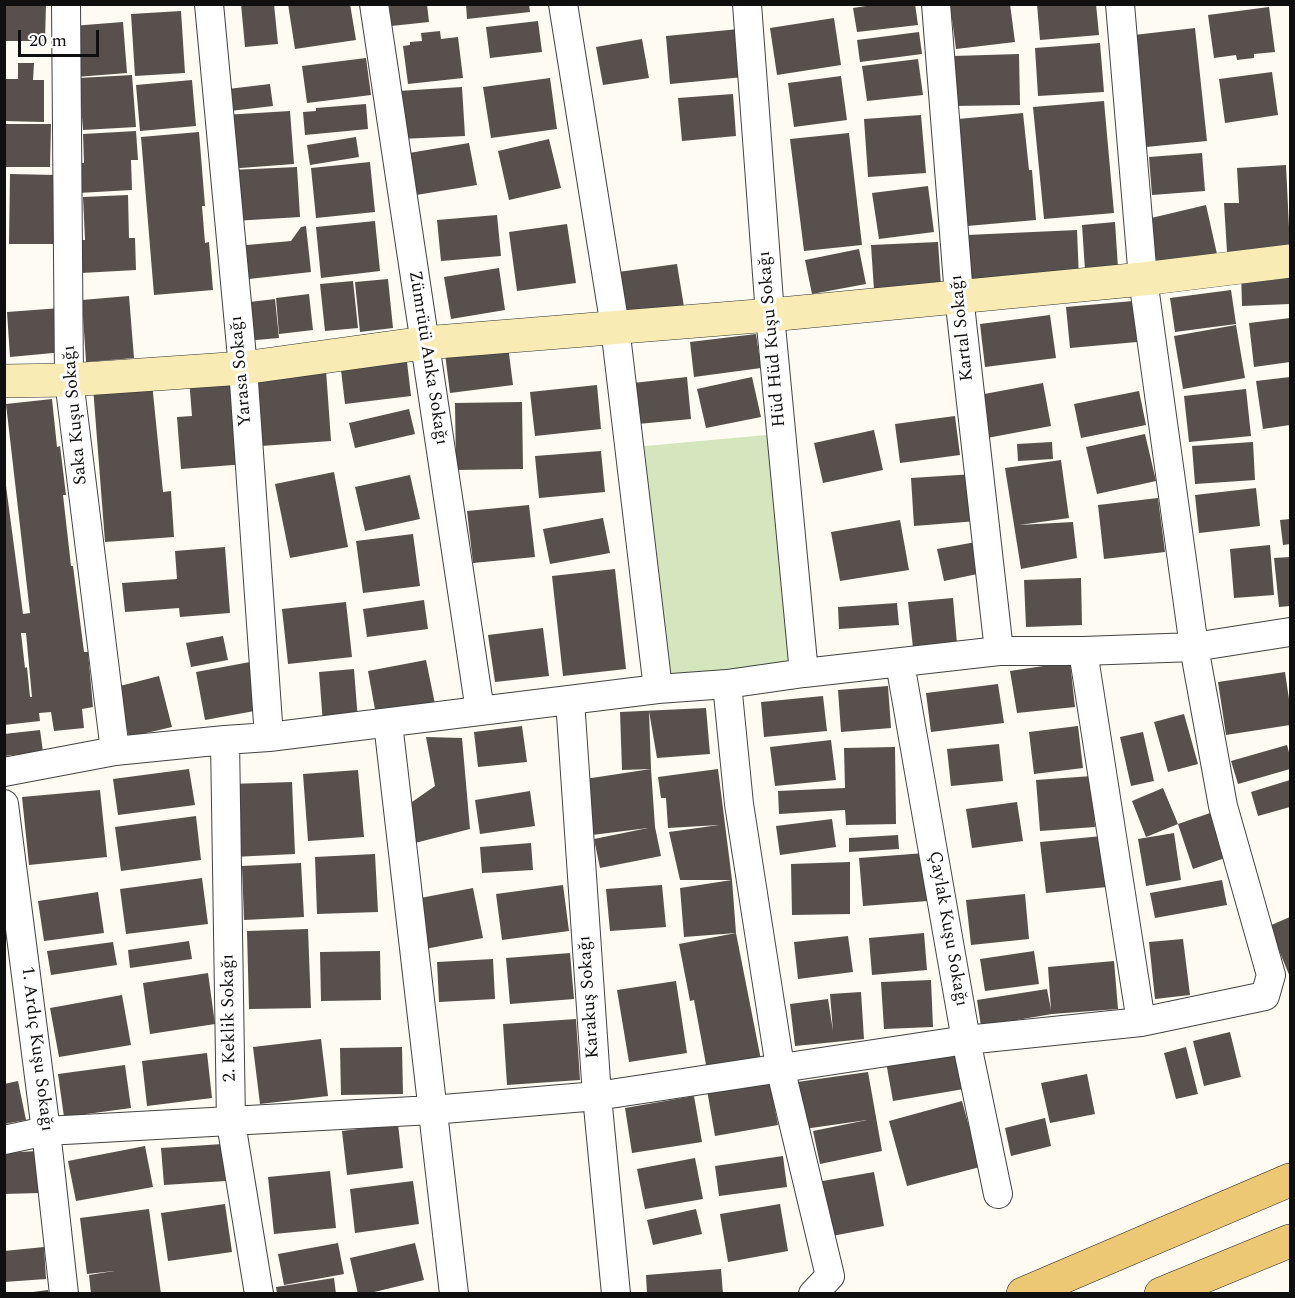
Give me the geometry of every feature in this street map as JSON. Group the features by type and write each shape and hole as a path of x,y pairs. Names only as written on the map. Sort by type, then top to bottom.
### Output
{"main road":[{"path":"1023,1293 1290,1180"},
{"path":"1161,1293 1290,1241"}],"street":[{"name":"Saka Kuşu Sokağı","path":"66,4 69,380 115,751"},
{"name":"Yarasa Sokağı","path":"209,4 243,368 269,737"},
{"name":"Zümrütü Anka Sokağı","path":"374,4 480,711"},
{"path":"563,4 615,327 658,689"},
{"name":"Hüd Hüd Kuşu Sokağı","path":"747,4 770,315 804,673"},
{"name":"Kartal Sokağı","path":"936,4 959,296 999,651"},
{"path":"4,1140 46,1131 231,1123 432,1110 597,1096 966,1040 1141,1022 1265,996 1271,975 1223,806 1194,647 1143,279 1120,4"},
{"path":"4,381 69,380 243,368 424,343 770,315 1143,279 1290,261"},
{"path":"4,772 115,751 269,737 658,689 727,684 999,651 1194,647 1290,632"},
{"path":"1083,651 1141,1022"},
{"name":"Çaylak Kuşu Sokağı","path":"900,663 966,1040 998,1194"},
{"path":"727,684 739,804 780,1068 830,1276 813,1293"},
{"name":"Karakuş Sokağı","path":"570,700 597,1096 616,1293"},
{"path":"388,723 454,1293"},
{"name":"2. Keklik Sokağı","path":"225,740 231,1123 259,1293"},
{"name":"1. Ardıç Kuşu Sokağı","path":"4,804 46,1131 64,1293"}],"green space":[{"path":"777,434 799,667 662,684 634,447"}],"building":[{"path":"6,4 46,4 45,41 6,41"},
{"path":"241,4 274,4 278,44 245,47"},
{"path":"288,4 350,4 356,40 295,49"},
{"path":"389,4 427,4 429,22 391,26"},
{"path":"466,4 529,4 530,12 467,19"},
{"path":"879,4 915,4 918,25 857,32 853,8"},
{"path":"950,4 1010,4 1015,42 956,49"},
{"path":"1037,4 1096,4 1099,35 1040,40"},
{"path":"1269,7 1275,52 1254,54 1254,58 1237,60 1236,55 1214,58 1208,15"},
{"path":"181,11 185,73 135,76 131,14"},
{"path":"834,18 841,65 777,75 770,28"},
{"path":"538,21 542,52 490,58 486,27"},
{"path":"123,22 127,73 76,77 72,26"},
{"path":"1195,28 1207,141 1146,147 1134,35"},
{"path":"739,29 744,77 670,84 666,36"},
{"path":"440,31 441,39 458,37 463,78 408,84 403,46 410,45 410,42 422,41 421,33"},
{"path":"919,32 922,54 860,62 857,40"},
{"path":"642,39 649,78 603,85 596,47"},
{"path":"1100,43 1104,92 1038,96 1035,48"},
{"path":"1019,54 1020,105 954,106 953,56"},
{"path":"366,58 371,95 307,103 302,66"},
{"path":"918,59 923,95 867,101 862,66"},
{"path":"18,63 34,63 33,80 44,80 44,122 4,121 4,79 18,79"},
{"path":"1272,72 1278,115 1225,123 1219,79"},
{"path":"132,75 136,127 83,130 79,78"},
{"path":"841,76 847,120 794,127 788,83"},
{"path":"550,78 557,129 491,138 483,87"},
{"path":"192,80 196,126 140,131 136,85"},
{"path":"270,84 273,106 230,111 228,89"},
{"path":"462,87 465,136 401,139 398,91"},
{"path":"733,94 736,136 682,141 678,98"},
{"path":"1104,101 1114,213 1044,219 1033,107"},
{"path":"366,104 368,129 305,135 303,112 316,111 316,108"},
{"path":"290,111 294,164 227,169 224,115"},
{"path":"1023,113 1029,170 1032,170 1036,220 967,226 958,119"},
{"path":"921,115 926,173 868,177 864,119"},
{"path":"4,124 51,124 50,167 4,167"},
{"path":"136,131 138,160 131,160 132,190 78,193 77,163 84,163 83,134"},
{"path":"199,132 205,206 202,206 205,243 209,242 213,290 154,295 141,137"},
{"path":"849,133 862,245 804,251 790,139"},
{"path":"356,137 359,157 310,165 307,145"},
{"path":"549,139 561,188 509,200 498,151"},
{"path":"469,143 477,185 410,196 403,154"},
{"path":"1202,153 1205,191 1152,195 1149,157"},
{"path":"370,162 375,212 316,218 311,168"},
{"path":"1286,165 1290,248 1227,252 1224,203 1239,203 1237,168"},
{"path":"297,167 300,217 234,221 231,170"},
{"path":"10,174 56,175 55,244 9,244"},
{"path":"928,186 934,232 879,239 872,193"},
{"path":"128,195 129,238 135,238 136,270 81,273 80,240 85,240 83,197"},
{"path":"1206,205 1217,254 1158,267 1147,219"},
{"path":"497,215 501,256 441,261 437,220"},
{"path":"375,221 380,271 321,278 316,227"},
{"path":"1115,222 1118,268 1085,270 1082,225"},
{"path":"567,224 576,283 517,291 509,232"},
{"path":"306,226 311,272 240,280 236,246 291,241 301,227"},
{"path":"1077,230 1079,279 970,284 967,235"},
{"path":"938,242 941,286 874,290 871,245"},
{"path":"859,249 866,284 812,294 805,260"},
{"path":"677,264 685,313 626,322 618,272"},
{"path":"499,268 505,310 451,319 444,277"},
{"path":"1290,269 1290,304 1242,306 1241,271"},
{"path":"388,279 393,328 360,332 355,282"},
{"path":"353,281 358,328 325,331 320,284"},
{"path":"1231,290 1236,324 1175,332 1170,298"},
{"path":"309,294 313,330 279,334 276,298"},
{"path":"129,296 134,358 86,362 82,300"},
{"path":"275,299 279,338 245,341 241,303"},
{"path":"1133,301 1137,342 1070,348 1066,307"},
{"path":"61,308 64,352 10,357 7,312"},
{"path":"1050,315 1056,358 985,367 980,324"},
{"path":"1290,318 1290,362 1254,367 1249,323"},
{"path":"1236,325 1245,378 1183,389 1174,336"},
{"path":"756,334 761,368 694,377 690,342"},
{"path":"508,346 513,385 450,393 445,354"},
{"path":"407,362 411,396 345,404 341,370"},
{"path":"326,370 331,441 261,446 256,375"},
{"path":"239,373 246,464 181,469 177,417 192,416 189,378"},
{"path":"687,377 691,419 638,424 633,383"},
{"path":"752,377 761,417 706,428 697,389"},
{"path":"1290,377 1290,425 1263,429 1256,381"},
{"path":"152,383 163,492 171,491 174,537 105,542 93,387"},
{"path":"1043,383 1051,426 987,438 979,395"},
{"path":"597,385 601,429 535,436 530,392"},
{"path":"1246,389 1251,436 1189,442 1184,396"},
{"path":"1139,391 1146,425 1081,438 1074,404"},
{"path":"52,399 57,447 60,446 66,495 63,495 71,566 73,566 84,652 88,652 93,707 82,709 84,728 54,731 51,712 39,713 40,721 4,725 4,471 23,614 30,613 6,404","holes":["21,633 26,633 32,697 30,697 27,667 25,668"]},
{"path":"522,402 523,469 456,470 455,403"},
{"path":"409,409 415,434 355,448 349,423"},
{"path":"955,416 960,455 900,463 895,424"},
{"path":"874,430 883,470 823,483 814,443"},
{"path":"1145,434 1156,481 1097,494 1086,447"},
{"path":"1052,442 1053,459 1018,461 1017,444"},
{"path":"1253,442 1255,480 1195,484 1192,446"},
{"path":"601,451 605,492 539,498 535,456"},
{"path":"1061,460 1069,518 1019,525 1073,522 1077,558 1021,569 1005,468"},
{"path":"334,472 348,547 290,558 275,484"},
{"path":"974,474 977,521 914,526 911,478"},
{"path":"410,475 420,519 365,531 355,487"},
{"path":"1256,488 1260,526 1199,533 1195,495"},
{"path":"1158,498 1165,552 1104,559 1098,505"},
{"path":"529,505 535,557 473,563 467,511"},
{"path":"603,518 610,553 550,564 543,529"},
{"path":"1290,519 1290,544 1283,545 1280,520"},
{"path":"900,520 909,570 840,581 831,532"},
{"path":"413,534 420,586 363,593 356,541"},
{"path":"976,542 982,573 944,581 937,549"},
{"path":"1270,545 1274,595 1234,598 1230,549"},
{"path":"225,547 230,613 180,617 179,608 125,612 122,583 177,579 175,551"},
{"path":"1290,557 1290,606 1279,607 1274,558"},
{"path":"615,569 626,669 563,676 552,576"},
{"path":"1081,578 1082,625 1026,627 1024,580"},
{"path":"953,598 957,644 913,648 908,602"},
{"path":"424,600 428,629 367,637 363,609"},
{"path":"346,602 352,657 288,664 282,609"},
{"path":"897,603 899,625 839,629 838,607"},
{"path":"543,628 549,676 495,682 488,635"},
{"path":"223,636 228,660 191,667 186,643"},
{"path":"426,660 435,704 376,715 368,671"},
{"path":"250,662 260,710 205,720 196,672"},
{"path":"1070,662 1075,707 1017,713 1010,671"},
{"path":"354,669 358,721 323,724 319,672"},
{"path":"1285,672 1290,725 1226,735 1218,682"},
{"path":"159,676 172,727 129,737 116,687"},
{"path":"998,684 1004,723 931,732 926,693"},
{"path":"888,686 891,728 841,732 838,690"},
{"path":"823,696 827,731 764,737 761,702"},
{"path":"706,708 710,754 657,758 649,711 651,769 622,770 620,712"},
{"path":"1184,714 1198,764 1168,772 1154,722"},
{"path":"522,726 527,762 478,767 474,732"},
{"path":"1078,726 1083,768 1034,774 1029,732"},
{"path":"40,730 43,752 4,756 4,734"},
{"path":"1143,732 1154,781 1131,786 1120,737"},
{"path":"426,737 462,738 470,829 407,845 412,802 435,786"},
{"path":"831,740 836,780 775,786 770,747"},
{"path":"999,744 1003,781 951,786 947,749"},
{"path":"1287,745 1290,769 1238,784 1231,761"},
{"path":"895,747 896,824 846,825 845,810 779,814 778,791 845,788 844,748"},
{"path":"189,769 195,805 118,815 113,779"},
{"path":"651,769 655,827 661,856 600,868 594,839 648,828 592,835 585,779"},
{"path":"718,769 732,880 680,880 669,832 719,825 668,828 666,798 661,798 658,777"},
{"path":"358,770 364,837 308,841 303,774"},
{"path":"1092,776 1095,827 1040,831 1036,780"},
{"path":"1290,780 1290,807 1258,816 1251,792"},
{"path":"292,782 295,854 233,857 230,784"},
{"path":"1163,788 1178,824 1146,837 1132,801"},
{"path":"100,790 107,857 29,865 22,797"},
{"path":"530,791 535,826 480,834 475,800"},
{"path":"1017,802 1023,841 972,848 966,809"},
{"path":"1213,812 1228,857 1193,869 1178,824"},
{"path":"196,816 201,860 121,871 115,827"},
{"path":"832,819 836,847 780,855 776,826"},
{"path":"1174,833 1181,880 1146,886 1138,839"},
{"path":"898,835 899,849 849,852 849,838"},
{"path":"1102,836 1107,887 1046,893 1040,842"},
{"path":"531,843 533,870 482,873 480,847"},
{"path":"925,853 928,901 863,906 859,858"},
{"path":"375,854 378,912 317,914 315,857"},
{"path":"850,862 850,914 792,915 791,864"},
{"path":"301,863 304,917 244,920 242,866"},
{"path":"202,878 208,924 126,934 120,889"},
{"path":"732,880 736,933 684,937 680,888"},
{"path":"1222,880 1227,905 1155,918 1150,893"},
{"path":"563,885 569,931 502,940 496,894"},
{"path":"662,885 666,927 610,931 606,889"},
{"path":"473,888 483,938 425,949 415,899"},
{"path":"98,892 104,933 44,941 38,901"},
{"path":"1025,894 1029,939 971,945 966,900"},
{"path":"1290,917 1290,977 1269,926"},
{"path":"308,929 311,1008 249,1009 247,931"},
{"path":"736,933 761,1060 707,1070 694,1000 690,1001 679,944"},
{"path":"924,933 927,970 872,975 869,938"},
{"path":"848,936 853,972 798,979 794,942"},
{"path":"1183,939 1190,995 1155,999 1149,942"},
{"path":"189,941 192,959 130,968 128,950"},
{"path":"113,942 117,965 51,975 47,951"},
{"path":"380,951 381,1000 321,1001 320,952"},
{"path":"1034,951 1039,984 985,991 980,959"},
{"path":"570,953 574,999 510,1004 506,958"},
{"path":"493,959 495,999 439,1002 437,962"},
{"path":"1114,961 1118,1009 1052,1014 981,1026 977,1000 1047,989 1051,1010 1048,967"},
{"path":"208,973 215,1024 150,1034 143,983"},
{"path":"931,980 933,1027 884,1029 881,982"},
{"path":"676,981 687,1053 629,1062 617,990"},
{"path":"861,992 864,1039 795,1046 790,1004 828,999 833,1031 830,994"},
{"path":"122,995 131,1045 59,1057 50,1008"},
{"path":"576,1019 580,1080 507,1085 503,1024"},
{"path":"1230,1032 1241,1077 1204,1086 1193,1041"},
{"path":"321,1039 328,1096 260,1104 253,1047"},
{"path":"402,1047 403,1094 341,1095 340,1048"},
{"path":"1186,1047 1198,1094 1176,1099 1164,1053"},
{"path":"957,1049 964,1089 893,1101 886,1062"},
{"path":"207,1053 212,1098 147,1106 142,1061"},
{"path":"125,1065 131,1108 64,1117 58,1074"},
{"path":"868,1072 882,1151 820,1164 813,1131 867,1120 804,1129 797,1082"},
{"path":"1087,1074 1095,1114 1050,1123 1041,1083"},
{"path":"769,1079 778,1125 715,1136 707,1090"},
{"path":"18,1081 26,1120 4,1124 4,1084"},
{"path":"694,1096 702,1142 632,1153 625,1108"},
{"path":"962,1101 980,1167 907,1186 889,1121"},
{"path":"1045,1118 1051,1146 1011,1156 1005,1128"},
{"path":"398,1124 403,1168 347,1175 342,1131"},
{"path":"223,1144 226,1181 164,1185 161,1148"},
{"path":"145,1146 153,1187 76,1201 68,1161"},
{"path":"37,1151 39,1193 4,1194 4,1153"},
{"path":"783,1156 787,1187 719,1196 715,1166"},
{"path":"695,1158 703,1199 645,1209 637,1169"},
{"path":"330,1171 336,1228 274,1234 268,1177"},
{"path":"874,1172 884,1226 827,1237 817,1182"},
{"path":"413,1181 419,1224 355,1233 350,1189"},
{"path":"225,1204 232,1252 168,1261 161,1213"},
{"path":"780,1204 788,1251 728,1262 720,1214"},
{"path":"149,1209 161,1294 91,1294 89,1275 114,1271 87,1274 80,1218"},
{"path":"696,1209 702,1234 653,1245 647,1220"},
{"path":"338,1243 344,1274 284,1285 278,1254"},
{"path":"415,1243 424,1280 358,1294 350,1258"},
{"path":"44,1247 46,1279 4,1282 4,1251"},
{"path":"721,1269 723,1294 647,1294 646,1275"},
{"path":"334,1278 336,1294 277,1294 276,1287"},
{"path":"48,1290 49,1294 33,1294 33,1292"}]}
